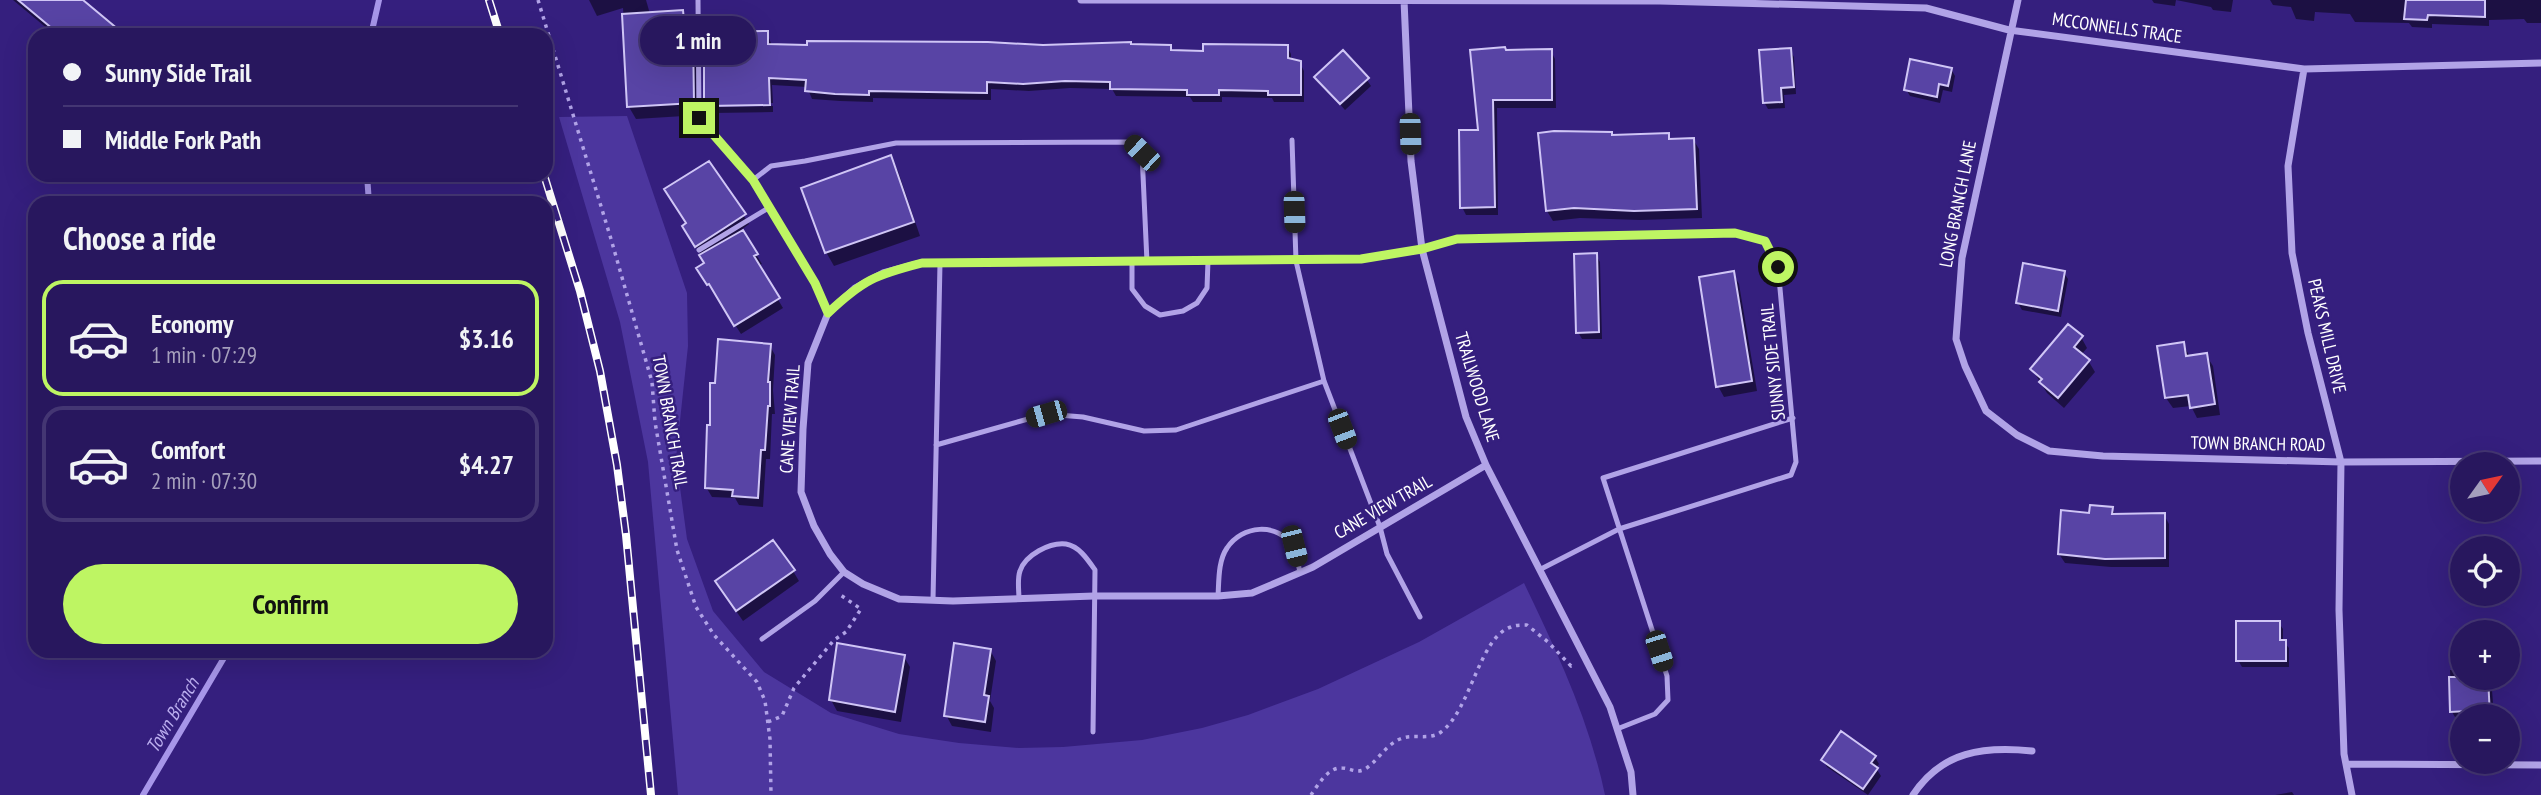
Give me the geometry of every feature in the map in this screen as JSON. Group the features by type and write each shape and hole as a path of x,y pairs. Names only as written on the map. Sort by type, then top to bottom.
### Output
{"street":[{"name":"MCCONNELLS TRACE","path":"1081,0 1692,1 1926,8 2009,30 2304,69 2541,63"},
{"name":"TRAILWOOD LANE","path":"1404,0 1411,161 1422,249 1466,417 1486,465 1610,707 1631,772 1633,795"},
{"name":"LONG BRANCH LANE","path":"1986,411 1956,339 1962,258 2009,30 2018,0"},
{"name":"PEAKS MILL DRIVE","path":"2304,69 2288,166 2292,253 2308,333 2341,462 2339,610 2344,754 2352,795"},
{"path":"699,118 753,180 815,283 828,313"},
{"name":"CANE VIEW TRAIL","path":"1422,249 1361,259 1296,261 922,263 883,273 855,288 828,313 808,363 801,492 814,526 844,572 863,584 899,599 1218,596 1252,593 1300,572 1486,465"},
{"name":"TOWN BRANCH ROAD","path":"1986,411 2017,435 2049,450 2103,456 2341,462 2541,461"},
{"path":"1913,795 1926,778 1951,760 1990,748 2032,751"},
{"path":"2346,764 2541,765"}],"lane":[{"path":"698,0 699,118"},
{"path":"1293,140 1296,261 1324,381 1380,527 1387,554 1420,617"},
{"path":"753,180 771,166 896,143 1131,142 1142,153 1147,262"},
{"path":"699,250 770,207"},
{"name":"SUNNY SIDE TRAIL","path":"1422,249 1457,239 1735,233 1765,241 1778,267 1796,462 1791,475 1619,529 1541,569"},
{"path":"1132,262 1132,289 1145,306 1160,315 1183,311 1197,303 1207,288 1208,261"},
{"path":"933,600 940,263"},
{"path":"936,444 1046,414 1083,417 1144,431 1176,430 1324,381"},
{"path":"1617,729 1656,714 1668,700 1667,676 1604,478 1793,418"},
{"path":"1218,596 1221,564 1227,547 1239,536 1260,527 1277,532 1294,546 1300,572"},
{"path":"1019,599 1020,571 1030,557 1044,548 1066,544 1082,552 1095,570 1093,732"},
{"path":"762,639 830,588 844,572"}],"path":[{"name":"TOWN BRANCH TRAIL","path":"538,0 547,28"},
{"name":"TOWN BRANCH TRAIL","path":"553,49 652,382 655,422 677,550 696,607 714,635 757,682 765,701 771,795"},
{"path":"768,722 782,716 789,705 794,688 834,640 845,632 861,609 830,588"},
{"path":"1311,795 1322,779 1334,769 1343,767 1354,772 1364,770 1383,750 1402,738 1433,737 1442,732 1454,719 1493,640 1509,627 1527,625 1571,666 1586,657"}],"shaded area":[{"path":"627,116 687,293 688,346 676,458 687,539 713,611 764,672 831,713 899,734 1019,748 1142,740 1248,715 1318,689 1419,642 1524,583 1581,713 1605,795 678,795 648,462 620,322 559,117"}],"building":[{"path":"18,0 83,0 117,28 52,28"},
{"path":"2406,0 2485,0 2485,17 2428,15 2427,20 2404,19"},
{"path":"683,10 685,32 693,32 694,103 627,107 622,14"},
{"path":"768,31 768,44 807,45 807,41 1043,45 1131,42 1171,45 1171,50 1203,51 1203,44 1288,45 1288,58 1301,61 1301,95 1219,90 1219,95 1187,95 1187,90 1110,89 1110,82 1065,81 1023,84 987,82 987,93 869,91 869,95 835,94 805,91 806,80 769,78 770,105 707,106 707,103 704,103 704,32"},
{"path":"1505,47 1506,50 1552,49 1552,100 1493,100 1495,207 1460,208 1459,130 1478,130 1470,50"},
{"path":"1791,48 1794,87 1781,88 1782,102 1763,103 1759,50"},
{"path":"1343,50 1369,78 1340,104 1314,77"},
{"path":"1910,59 1952,68 1948,86 1939,84 1937,97 1904,90"},
{"path":"1612,132 1612,135 1669,133 1669,139 1694,138 1697,209 1634,211 1574,208 1546,211 1538,133"},
{"path":"891,155 914,222 825,253 801,188"},
{"path":"709,161 746,214 695,247 682,226 686,223 664,189"},
{"path":"743,230 758,254 754,256 780,298 734,326 709,284 707,285 696,268 704,263 699,255"},
{"path":"1597,253 1599,332 1576,333 1574,254"},
{"path":"2023,263 2065,271 2058,311 2016,303"},
{"path":"1734,271 1752,381 1716,387 1699,277"},
{"path":"2068,324 2083,336 2074,347 2090,360 2058,398 2039,382 2042,379 2030,369"},
{"path":"718,339 771,344 768,382 770,406 765,450 761,450 758,498 732,496 733,490 705,488 710,383 715,383"},
{"path":"2184,342 2186,356 2207,353 2215,404 2190,408 2188,395 2165,398 2157,346"},
{"path":"2090,505 2113,507 2112,514 2165,513 2165,558 2105,559 2058,554 2061,510 2089,513"},
{"path":"773,540 795,570 736,611 715,581"},
{"path":"2236,621 2280,621 2280,640 2286,640 2286,661 2236,661"},
{"path":"837,643 905,655 895,712 829,700"},
{"path":"954,643 991,649 984,695 989,696 985,722 944,716"},
{"path":"2449,677 2450,690 2489,690 2489,704 2450,704 2450,712"},
{"path":"1841,731 1876,756 1871,763 1878,768 1863,789 1821,760"}],"waterway":[{"name":"Town Branch","path":"373,28 379,0"},
{"name":"Town Branch","path":"368,182 368,196"},
{"name":"Town Branch","path":"143,795 224,658"}],"railway":[{"path":"489,0 498,28"},
{"path":"546,182 551,196"},
{"path":"553,204 580,291 600,371 617,465 651,795"}],"route":[{"path":"699,118 753,180 815,283 828,313 855,288 883,273 922,263 1361,259 1422,249 1457,239 1735,233 1765,241 1778,267"}]}
